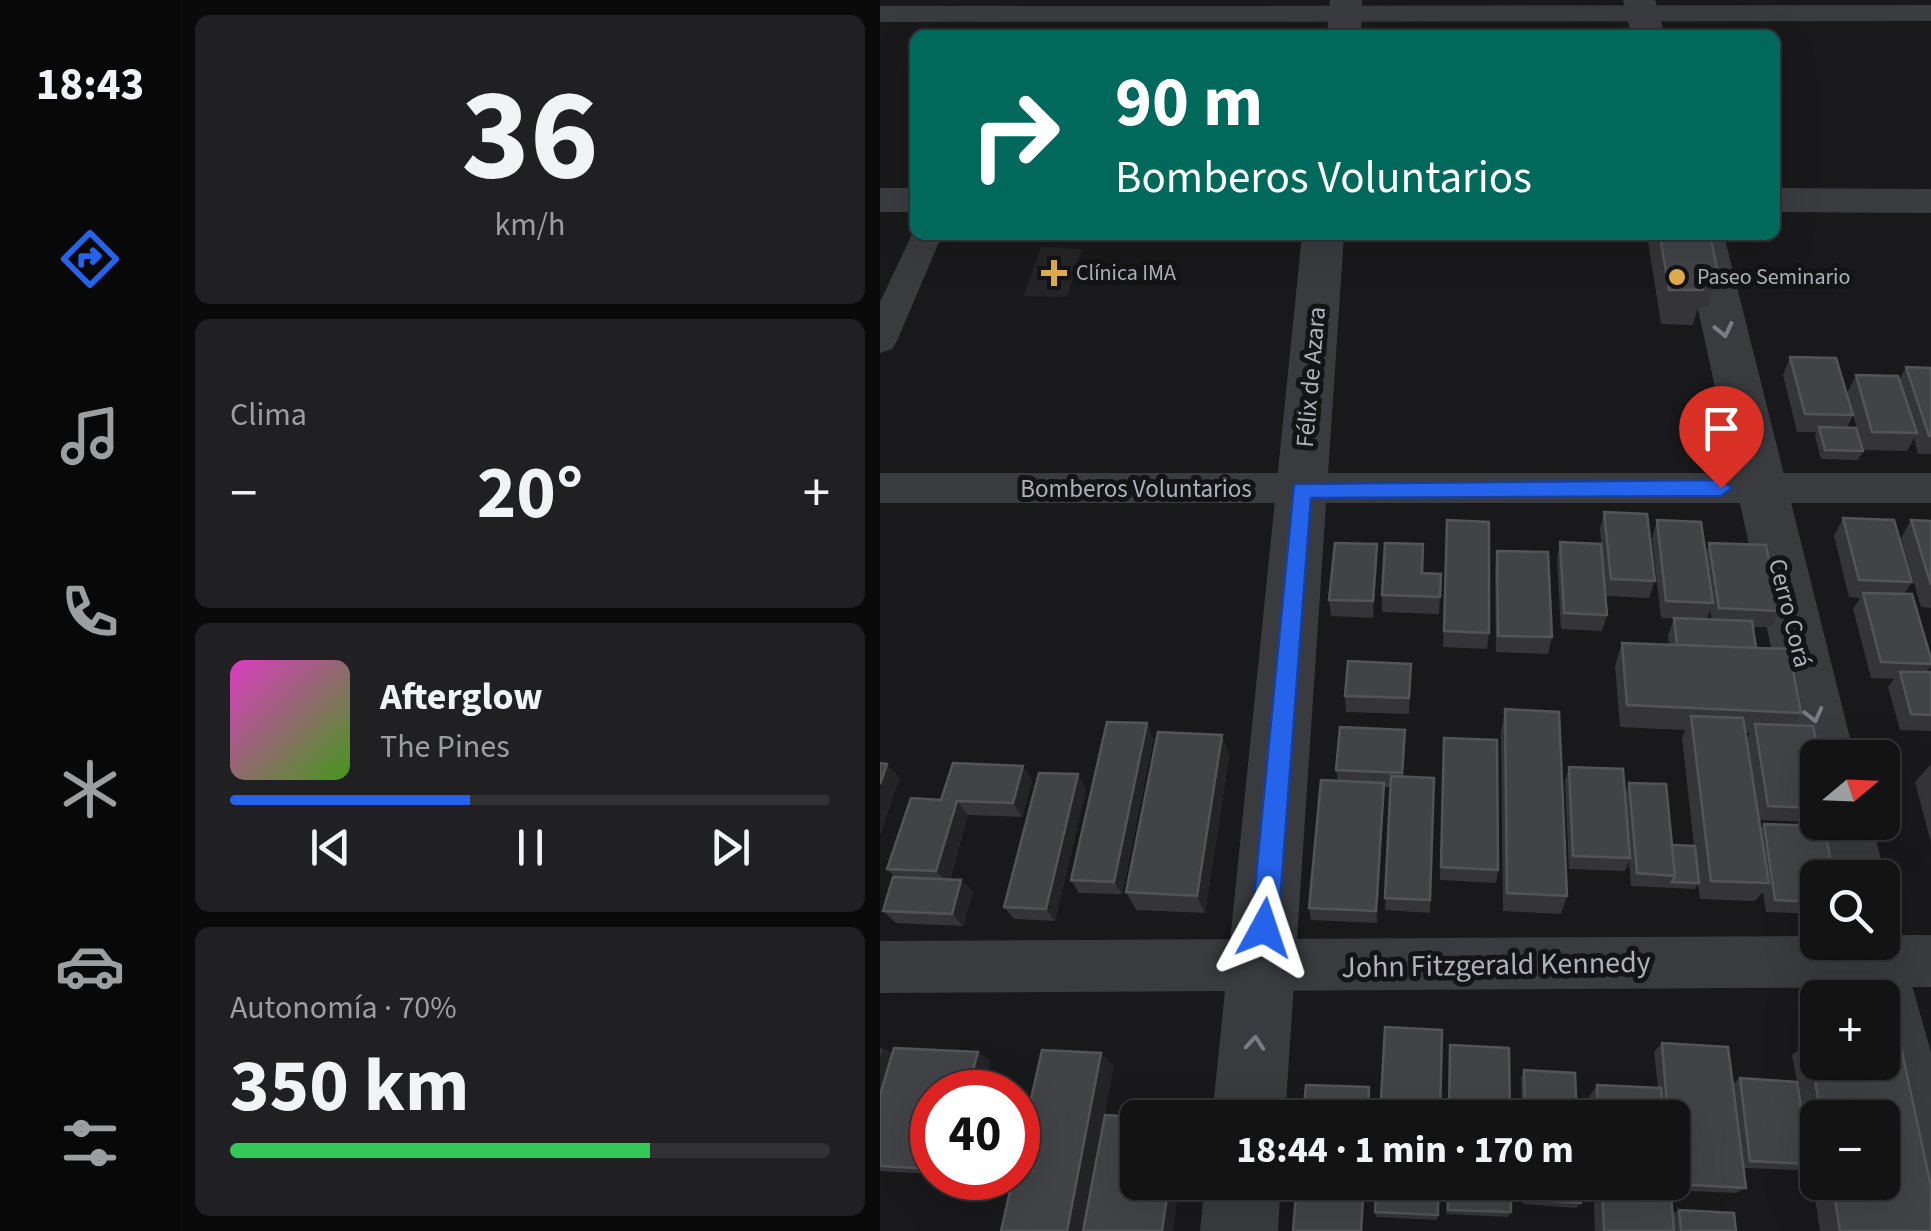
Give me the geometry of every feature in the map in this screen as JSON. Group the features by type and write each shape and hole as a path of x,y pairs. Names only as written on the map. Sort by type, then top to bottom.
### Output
{"street":[{"path":"880,14 1931,14"},
{"path":"880,200 910,200"},
{"path":"1780,200 1931,201"},
{"path":"880,341 924,240"},
{"name":"Félix de Azara","path":"1250,1100 1323,240"},
{"name":"Cerro Corá","path":"1704,240 1821,740"},
{"name":"Bomberos Voluntarios","path":"880,488 1931,488"},
{"name":"John Fitzgerald Kennedy","path":"880,968 1261,968 1800,957"},
{"path":"1892,960 1931,1198"},
{"path":"1239,1231 1242,1200"}],"shaded area":[{"name":"Clínica IMA","path":"1041,247 1082,249 1067,297 1024,296"}],"building":[{"path":"1661,240 1711,240 1718,273 1699,273 1703,290 1669,290"},
{"path":"1790,357 1836,358 1853,415 1805,414"},
{"path":"1906,367 1931,368 1931,436 1929,436"},
{"path":"1856,375 1898,376 1917,433 1872,432"},
{"path":"1819,427 1856,428 1863,451 1825,450"},
{"path":"1604,512 1647,514 1655,581 1611,579"},
{"path":"1843,518 1894,520 1912,582 1859,580"},
{"path":"1447,520 1489,522 1489,633 1444,631"},
{"path":"1657,520 1701,522 1713,603 1666,601"},
{"path":"1911,520 1931,521 1931,585"},
{"path":"1560,542 1601,544 1607,615 1564,613"},
{"path":"1335,543 1377,544 1373,601 1329,600"},
{"path":"1385,543 1423,544 1422,573 1441,574 1440,597 1382,595"},
{"path":"1709,543 1766,545 1779,611 1719,608"},
{"path":"1497,551 1548,552 1552,637 1498,636"},
{"path":"1863,593 1912,594 1931,664 1881,662"},
{"path":"1674,618 1752,621 1756,648 1677,645"},
{"path":"1622,643 1789,649 1801,713 1627,705"},
{"path":"1348,661 1411,664 1409,698 1345,696"},
{"path":"1900,672 1931,672 1931,715 1911,714"},
{"path":"1505,709 1559,712 1567,896 1507,893"},
{"path":"1691,716 1743,718 1769,883 1711,881"},
{"path":"1107,722 1147,723 1114,882 1071,880"},
{"path":"1755,724 1813,726 1816,740 1800,740 1800,807 1768,806"},
{"path":"1340,727 1405,730 1402,773 1336,770"},
{"path":"1158,732 1222,735 1197,896 1126,892"},
{"path":"1444,738 1497,740 1498,870 1441,867"},
{"path":"880,763 887,764 880,784"},
{"path":"953,763 1023,766 1013,803 957,801 936,871 887,869 911,798 941,800"},
{"path":"1569,767 1623,769 1630,858 1573,856"},
{"path":"1039,773 1078,774 1046,909 1004,907"},
{"path":"1391,776 1434,778 1430,900 1385,898"},
{"path":"1321,780 1384,783 1376,911 1309,908"},
{"path":"1629,783 1666,784 1675,876 1637,873"},
{"path":"1764,824 1800,825 1800,840 1827,840 1831,860 1800,860 1800,901 1775,900"},
{"path":"1672,845 1695,846 1699,883 1672,882"},
{"path":"893,877 961,880 952,914 883,911"},
{"path":"1385,1027 1442,1030 1440,1100 1381,1100"},
{"path":"1662,1043 1728,1047 1746,1188 1690,1185 1690,1100 1667,1100"},
{"path":"1450,1045 1509,1048 1510,1100 1449,1100"},
{"path":"1901,1047 1931,1187 1931,1231 1840,1231 1835,1200 1900,1200 1900,1100 1818,1100 1815,1080 1900,1080"},
{"path":"894,1048 978,1052 973,1070 910,1070 910,1168 880,1166 880,1095"},
{"path":"1042,1050 1101,1053 1067,1231 1001,1231 1008,1200 1040,1200 1038,1070"},
{"path":"1524,1070 1575,1073 1576,1100 1525,1100"},
{"path":"1740,1078 1797,1082 1800,1164 1750,1161"},
{"path":"1306,1085 1369,1087 1369,1100 1305,1100"},
{"path":"1597,1085 1661,1088 1662,1100 1597,1100"},
{"path":"1105,1115 1120,1116 1120,1200 1166,1200 1162,1231 1083,1231"},
{"path":"1296,1200 1363,1200 1361,1231 1293,1231"},
{"path":"1376,1200 1438,1200 1438,1215 1375,1212"},
{"path":"1448,1200 1511,1200 1511,1212 1448,1210"},
{"path":"1603,1200 1671,1200 1674,1231 1604,1231"},
{"path":"1679,1210 1734,1213 1736,1231 1681,1231"}],"place":[{"name":"Clínica IMA","path":"1054,273"},
{"name":"Paseo Seminario","path":"1677,277"}],"route":[{"path":"1264,928 1301,490 1721,488"}]}
